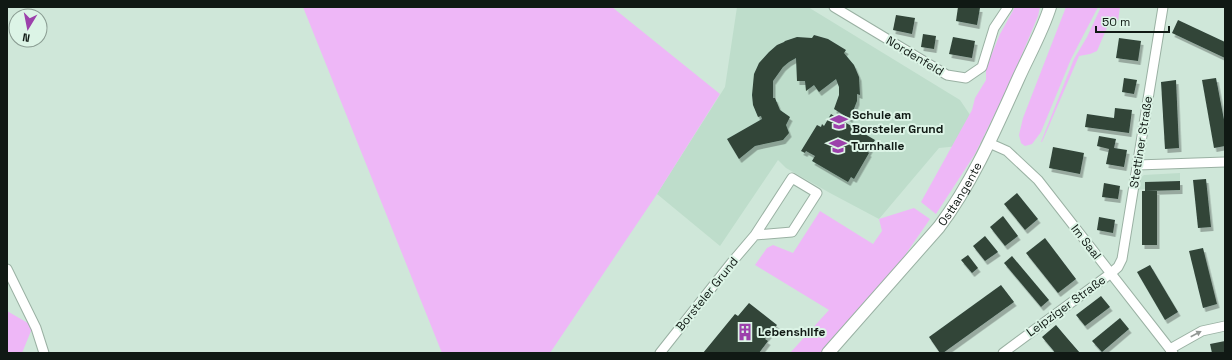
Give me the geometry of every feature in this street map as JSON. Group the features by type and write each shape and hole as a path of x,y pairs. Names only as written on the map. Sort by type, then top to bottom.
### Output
{"main road":[{"name":"Osttangente","path":"828,353 939,227 962,192 989,143 1050,7"}],"street":[{"name":"Nordenfeld","path":"834,7 947,75 966,78 982,67 994,28 1008,7"},
{"name":"Stettiner Straße","path":"1110,274 1118,267 1122,259 1163,7"},
{"name":"Im Saal","path":"989,143 1007,151 1038,180 1110,274 1172,351"},
{"path":"1137,165 1225,162"},
{"name":"Borsteler Grund","path":"660,353 755,235 792,178 817,193 792,232 755,235"},
{"path":"7,269 36,328 44,353"},
{"name":"Leipziger Straße","path":"1003,353 1110,274"},
{"path":"1172,351 1202,331 1225,326"}],"shaded area":[{"path":"303,7 612,7 720,94 657,194 550,353 442,353"},
{"name":"Schule am Borsteler Grund","path":"737,7 808,7 960,100 989,143 939,148 879,219 786,168 778,160 720,246 657,194 725,87"},
{"path":"1015,7 1040,7 1038,16 1010,83 975,154 936,214 921,202 972,110 975,98 986,80 986,68 1000,34"},
{"path":"1066,7 1098,7 1071,59 1041,132 1032,144 1025,146 1021,143 1019,135 1023,118"},
{"path":"1101,7 1120,7 1118,21 1113,21 1108,25 1097,51 1079,56 1041,142 1074,59 1087,37"},
{"path":"1180,173 1180,181 1145,182 1145,189 1137,190 1138,180 1144,175"},
{"path":"914,208 930,219 901,261 823,353 790,353 829,310 755,265 767,248 773,245 793,253 820,211 873,244 882,231 879,219"},
{"path":"7,311 33,326 22,353 7,353"}],"building":[{"path":"958,7 980,8 977,25 956,21"},
{"path":"896,15 915,18 912,34 893,30"},
{"path":"1178,20 1225,42 1225,58 1172,33"},
{"path":"923,34 936,36 934,49 921,47"},
{"path":"814,35 828,39 846,50 844,53 854,65 859,77 860,95 857,94 857,101 850,119 834,109 839,95 839,87 836,79 819,92 814,85 806,91 805,81 797,81 796,58 783,67 773,81 773,98 775,98 780,110 790,117 786,125 789,133 783,140 755,146 739,159 727,139 762,119 761,116 758,117 753,105 752,95 754,74 759,63 777,45 797,37 812,38"},
{"path":"953,37 975,41 972,58 949,54"},
{"path":"1119,38 1141,41 1138,61 1116,58"},
{"path":"1124,78 1137,80 1134,94 1122,92"},
{"path":"1216,78 1225,125 1225,146 1214,148 1202,80"},
{"path":"1176,80 1179,148 1165,149 1161,82"},
{"path":"1115,108 1132,110 1129,133 1085,127 1087,114 1114,118"},
{"name":"Turnhalle","path":"831,114 875,140 854,179 851,177 848,182 812,161 815,156 806,151 805,153 801,151 817,125 821,127 822,124 824,126"},
{"path":"1099,136 1116,139 1114,148 1127,150 1124,167 1106,164 1109,149 1097,146"},
{"path":"1053,147 1084,153 1080,174 1049,168"},
{"path":"1206,179 1211,227 1198,228 1193,180"},
{"path":"1180,181 1180,190 1145,191 1145,182"},
{"path":"1104,183 1120,186 1118,199 1102,197"},
{"path":"1142,191 1157,191 1157,245 1142,245"},
{"path":"1017,193 1038,219 1025,230 1004,204"},
{"path":"1003,216 1018,236 1005,246 990,227"},
{"path":"1099,217 1115,220 1113,233 1097,230"},
{"path":"985,236 998,252 985,261 973,246"},
{"path":"1045,238 1076,279 1058,293 1026,253"},
{"path":"1203,248 1217,304 1203,308 1189,251"},
{"path":"968,255 978,268 972,273 961,260"},
{"path":"1012,256 1049,300 1041,307 1004,263"},
{"path":"1150,265 1178,312 1165,320 1137,272"},
{"path":"1001,285 1014,302 943,353 940,353 929,337"},
{"path":"1101,296 1110,307 1085,326 1076,315"},
{"name":"Lebenshilfe","path":"749,303 777,325 765,339 768,341 759,353 703,353 735,314 738,316"},
{"path":"1120,318 1129,329 1102,352 1092,341"},
{"path":"1056,325 1080,353 1055,353 1042,337"},
{"path":"1225,341 1225,353 1212,353 1210,344"}],"place":[{"name":"Schule am Borsteler Grund","path":"839,122"},
{"name":"Turnhalle","path":"838,146"},
{"name":"Lebenshilfe","path":"745,332"}]}
